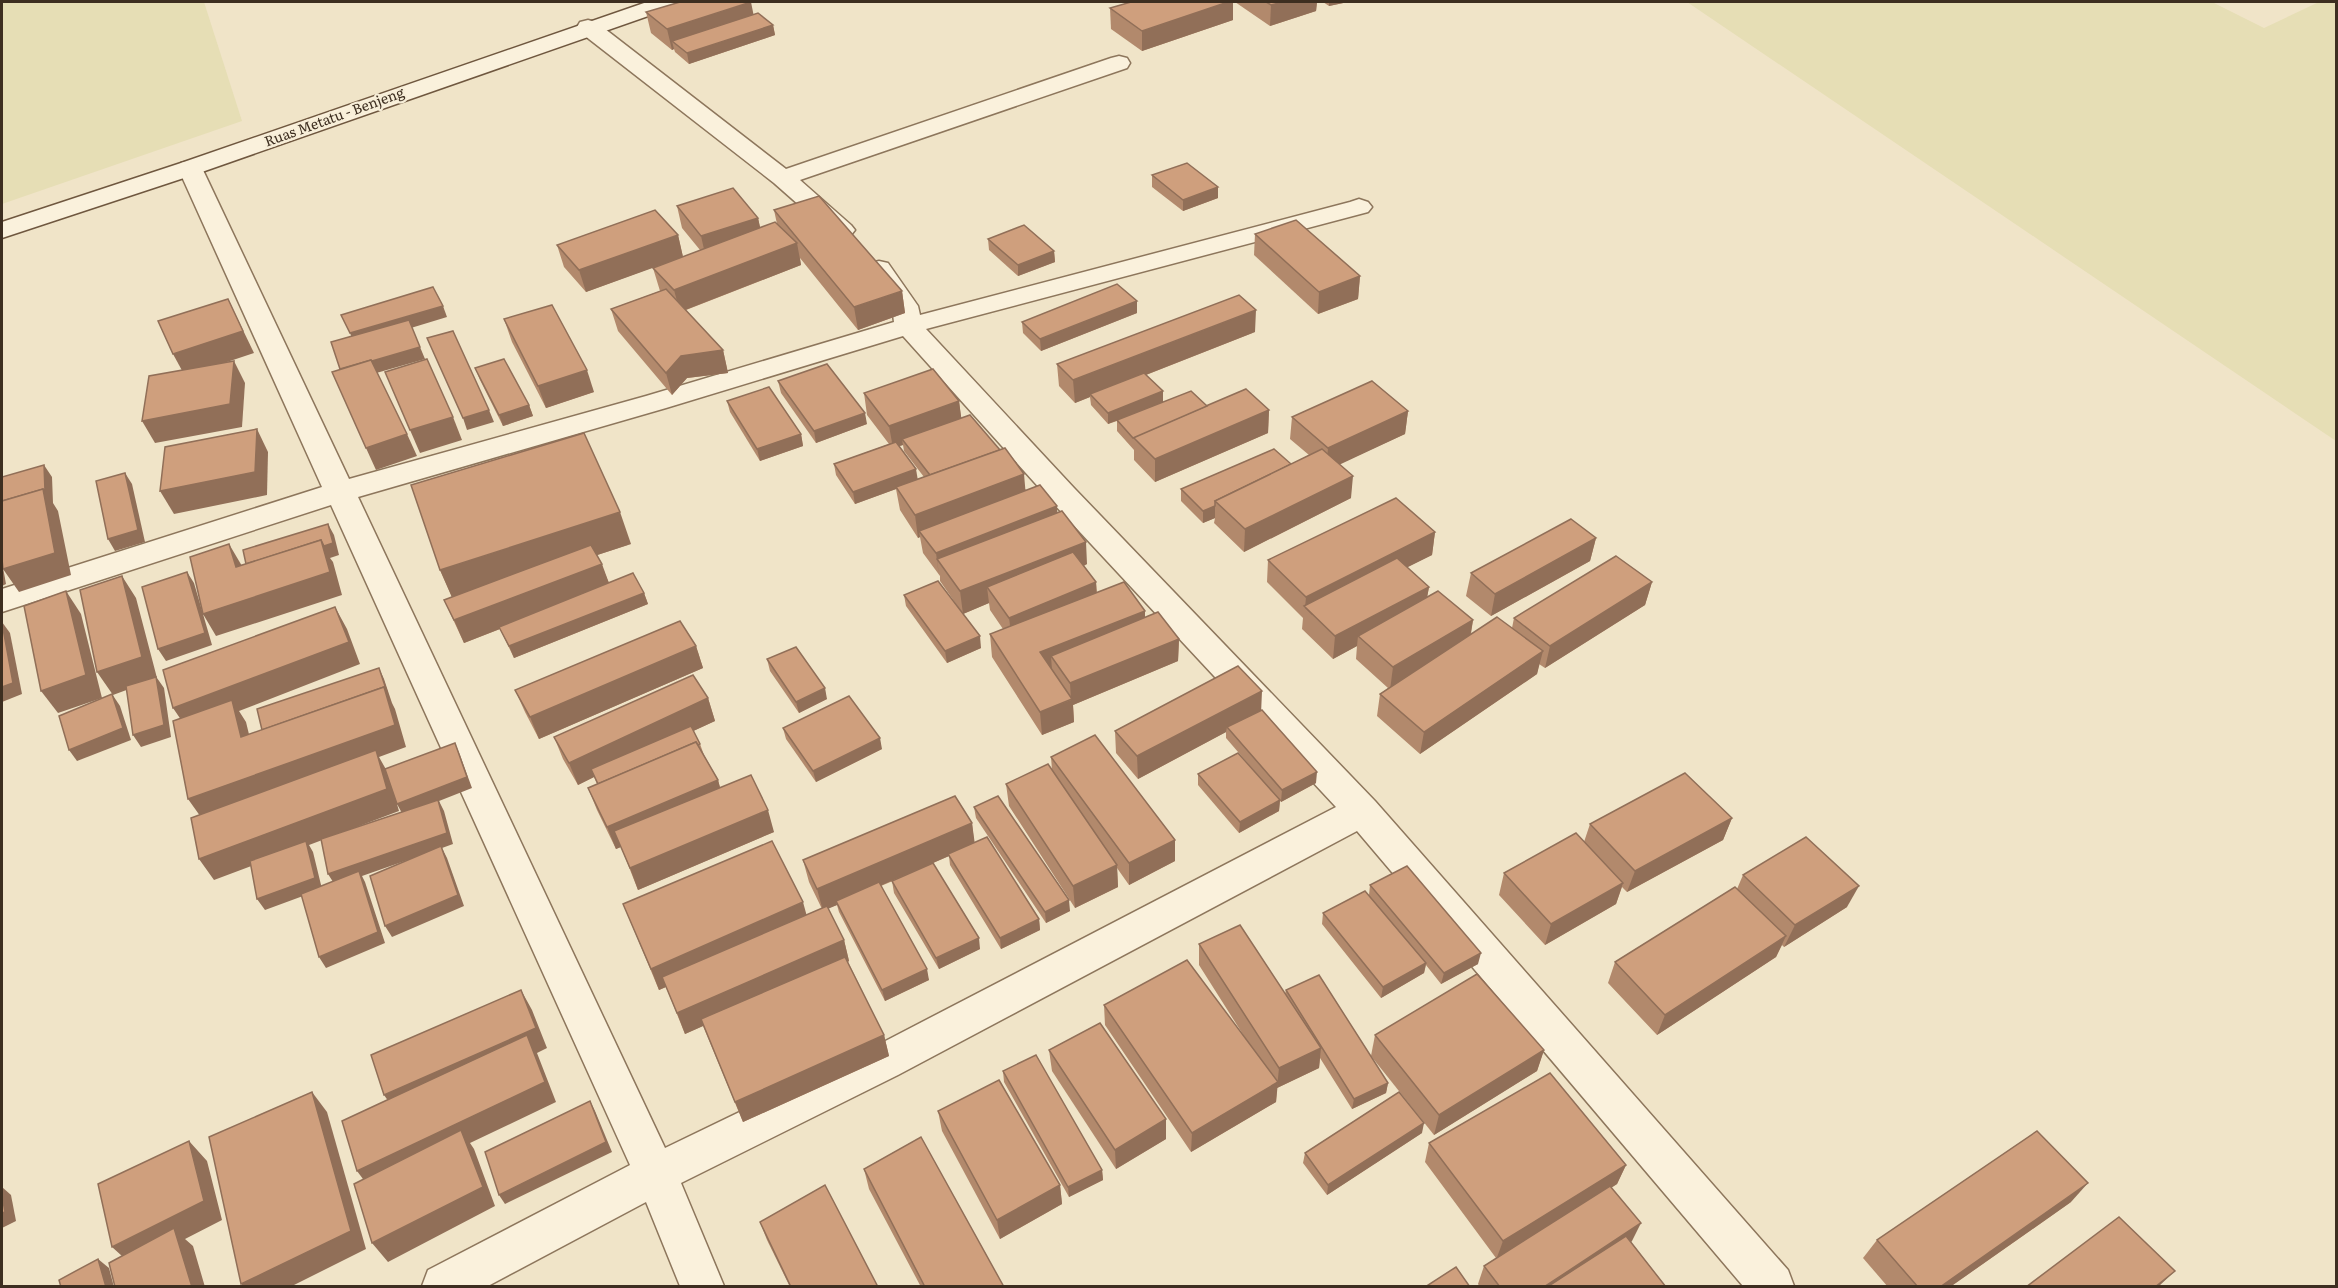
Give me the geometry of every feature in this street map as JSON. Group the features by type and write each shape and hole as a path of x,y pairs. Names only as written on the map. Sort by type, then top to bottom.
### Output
{"street":[{"name":"Ruas Metatu - Benjeng","path":"2,230 190,168 588,27 666,2"},
{"path":"588,27 783,178 844,232 883,273 905,306 908,326 1063,495 1362,811 1772,1287"},
{"path":"783,178 1119,63"},
{"path":"190,168 656,1174 702,1287"},
{"path":"2,601 339,492 645,405 908,326 1359,207"},
{"path":"444,1287 656,1174 884,1062 1362,811"}],"shaded area":[{"path":"2,2 204,2 242,121 2,204"},
{"path":"1687,2 2212,2 2264,28 2319,2 2336,2 2336,441"}],"building":[{"path":"680,2 751,2 667,29 646,12"},
{"path":"1131,2 1228,2 1142,31 1110,8"},
{"path":"1266,2 1283,2 1271,5"},
{"path":"758,13 773,25 687,53 672,41"},
{"path":"1187,163 1218,187 1183,200 1152,175"},
{"path":"733,188 758,218 701,236 677,206"},
{"path":"819,196 902,291 854,307 774,210"},
{"path":"655,210 678,235 579,270 557,245"},
{"path":"1296,220 1360,276 1319,292 1255,234"},
{"path":"775,222 797,243 674,290 653,268"},
{"path":"1024,225 1054,251 1018,265 988,239"},
{"path":"1117,284 1137,301 1040,339 1022,322"},
{"path":"433,287 443,306 350,333 341,315"},
{"path":"666,289 723,350 681,356 666,373 611,309"},
{"path":"1239,295 1256,310 1073,380 1057,364"},
{"path":"228,299 243,331 173,354 158,321"},
{"path":"552,305 587,370 538,386 504,319"},
{"path":"409,320 420,347 340,369 331,342"},
{"path":"453,331 489,410 463,418 427,338"},
{"path":"427,359 453,417 410,430 385,372"},
{"path":"504,359 529,405 499,415 475,368"},
{"path":"371,360 407,434 366,448 332,372"},
{"path":"234,361 230,404 142,421 149,376"},
{"path":"827,364 865,413 814,431 778,381"},
{"path":"933,369 959,401 889,426 864,393"},
{"path":"1144,373 1163,391 1108,413 1090,394"},
{"path":"1372,381 1408,411 1328,448 1292,417"},
{"path":"769,387 801,434 757,449 727,401"},
{"path":"1246,389 1269,410 1155,459 1133,437"},
{"path":"1191,391 1207,406 1133,438 1117,420"},
{"path":"970,415 1000,450 930,475 902,439"},
{"path":"257,429 255,472 160,491 165,447"},
{"path":"584,433 620,512 440,570 411,485"},
{"path":"896,442 916,469 853,492 834,464"},
{"path":"1005,448 1024,474 915,515 896,487"},
{"path":"1274,449 1291,464 1215,501 1215,506 1203,511 1181,489"},
{"path":"1322,449 1353,476 1245,529 1215,501"},
{"path":"44,465 45,491 43,489 2,501 2,477"},
{"path":"125,473 138,530 108,539 96,481"},
{"path":"1040,485 1057,506 936,553 919,531"},
{"path":"43,489 55,553 3,569 2,501"},
{"path":"1396,498 1435,532 1306,597 1268,560"},
{"path":"1062,511 1086,542 960,591 937,559"},
{"path":"1571,519 1596,538 1495,594 1471,573"},
{"path":"328,524 333,543 324,546 321,540 246,564 243,550"},
{"path":"321,540 330,572 203,614 190,557 229,544 236,567"},
{"path":"591,545 602,564 454,620 444,600"},
{"path":"1073,552 1096,582 1009,618 987,587"},
{"path":"1616,556 1652,582 1550,646 1514,618"},
{"path":"1397,558 1429,587 1335,636 1304,606"},
{"path":"187,572 205,633 158,649 142,587"},
{"path":"633,573 644,593 509,646 499,627"},
{"path":"122,576 142,657 97,672 80,590"},
{"path":"938,581 980,636 945,651 904,595"},
{"path":"1124,582 1145,611 1040,652 1072,699 1040,712 990,634"},
{"path":"66,591 86,675 41,691 24,606"},
{"path":"1438,591 1473,620 1393,667 1358,636"},
{"path":"335,607 349,642 173,708 163,670"},
{"path":"1158,612 1179,639 1070,683 1051,656"},
{"path":"1497,617 1543,651 1424,732 1380,694"},
{"path":"680,621 696,646 530,717 515,690"},
{"path":"2,623 13,683 2,687"},
{"path":"796,647 825,688 796,702 767,659"},
{"path":"1238,666 1262,691 1137,756 1115,731"},
{"path":"379,668 387,692 384,687 262,730 257,709"},
{"path":"693,675 708,698 569,763 554,737"},
{"path":"156,677 164,725 133,735 126,686"},
{"path":"384,687 395,725 188,799 173,721 232,700 241,737"},
{"path":"112,694 123,728 69,750 59,716"},
{"path":"849,696 880,738 813,771 783,728"},
{"path":"1262,710 1317,772 1282,790 1227,727"},
{"path":"691,726 700,744 696,742 598,784 591,769"},
{"path":"1095,735 1175,840 1129,863 1051,757"},
{"path":"696,742 718,780 607,827 588,788"},
{"path":"455,743 467,777 397,804 385,769"},
{"path":"376,750 387,789 199,859 191,818"},
{"path":"1238,753 1280,800 1240,822 1198,774"},
{"path":"1048,764 1117,865 1073,886 1006,784"},
{"path":"1685,773 1732,818 1635,871 1590,824"},
{"path":"751,775 768,810 630,868 614,831"},
{"path":"955,796 972,823 817,889 803,860"},
{"path":"998,796 1069,900 1045,912 974,807"},
{"path":"438,800 447,833 328,874 321,839"},
{"path":"1576,833 1623,883 1551,924 1504,873"},
{"path":"987,837 1039,919 1000,938 948,854"},
{"path":"1806,837 1859,886 1795,925 1743,875"},
{"path":"306,841 315,878 257,899 250,861"},
{"path":"772,841 803,902 651,969 623,904"},
{"path":"441,846 458,895 385,926 370,876"},
{"path":"933,863 979,938 936,958 892,881"},
{"path":"1407,866 1481,953 1444,973 1370,885"},
{"path":"359,871 378,932 319,957 301,894"},
{"path":"879,882 927,969 882,990 836,901"},
{"path":"1735,887 1786,936 1665,1015 1615,962"},
{"path":"1365,891 1426,963 1383,987 1323,913"},
{"path":"827,906 844,940 677,1013 662,977"},
{"path":"1240,925 1321,1048 1279,1068 1199,944"},
{"path":"845,957 884,1035 735,1102 701,1019"},
{"path":"1187,960 1278,1082 1192,1133 1104,1005"},
{"path":"1477,974 1544,1050 1439,1115 1375,1035"},
{"path":"1319,975 1388,1083 1354,1099 1286,990"},
{"path":"521,990 536,1028 384,1095 371,1055"},
{"path":"1100,1023 1166,1119 1115,1150 1049,1050"},
{"path":"527,1035 545,1082 357,1171 342,1121"},
{"path":"1036,1055 1102,1170 1068,1187 1003,1071"},
{"path":"1550,1073 1626,1165 1503,1241 1429,1143"},
{"path":"999,1080 1060,1185 997,1220 938,1111"},
{"path":"312,1092 351,1231 241,1284 209,1137"},
{"path":"1399,1092 1424,1123 1328,1185 1305,1153"},
{"path":"590,1101 606,1142 499,1195 485,1152"},
{"path":"461,1130 483,1187 372,1243 354,1184"},
{"path":"2037,1131 2088,1183 1940,1287 1918,1287 1877,1240"},
{"path":"921,1137 1004,1287 925,1287 864,1169"},
{"path":"189,1141 204,1201 112,1247 98,1184"},
{"path":"825,1185 878,1287 791,1287 760,1222"},
{"path":"1610,1186 1641,1223 1544,1287 1500,1287 1484,1266"},
{"path":"2,1195 5,1212 2,1213"},
{"path":"2119,1217 2175,1271 2155,1287 2026,1287"},
{"path":"174,1228 192,1287 115,1287 109,1263"},
{"path":"1626,1236 1666,1287 1547,1287"},
{"path":"98,1259 106,1287 61,1287 59,1280"},
{"path":"1456,1267 1470,1287 1425,1287"}]}
